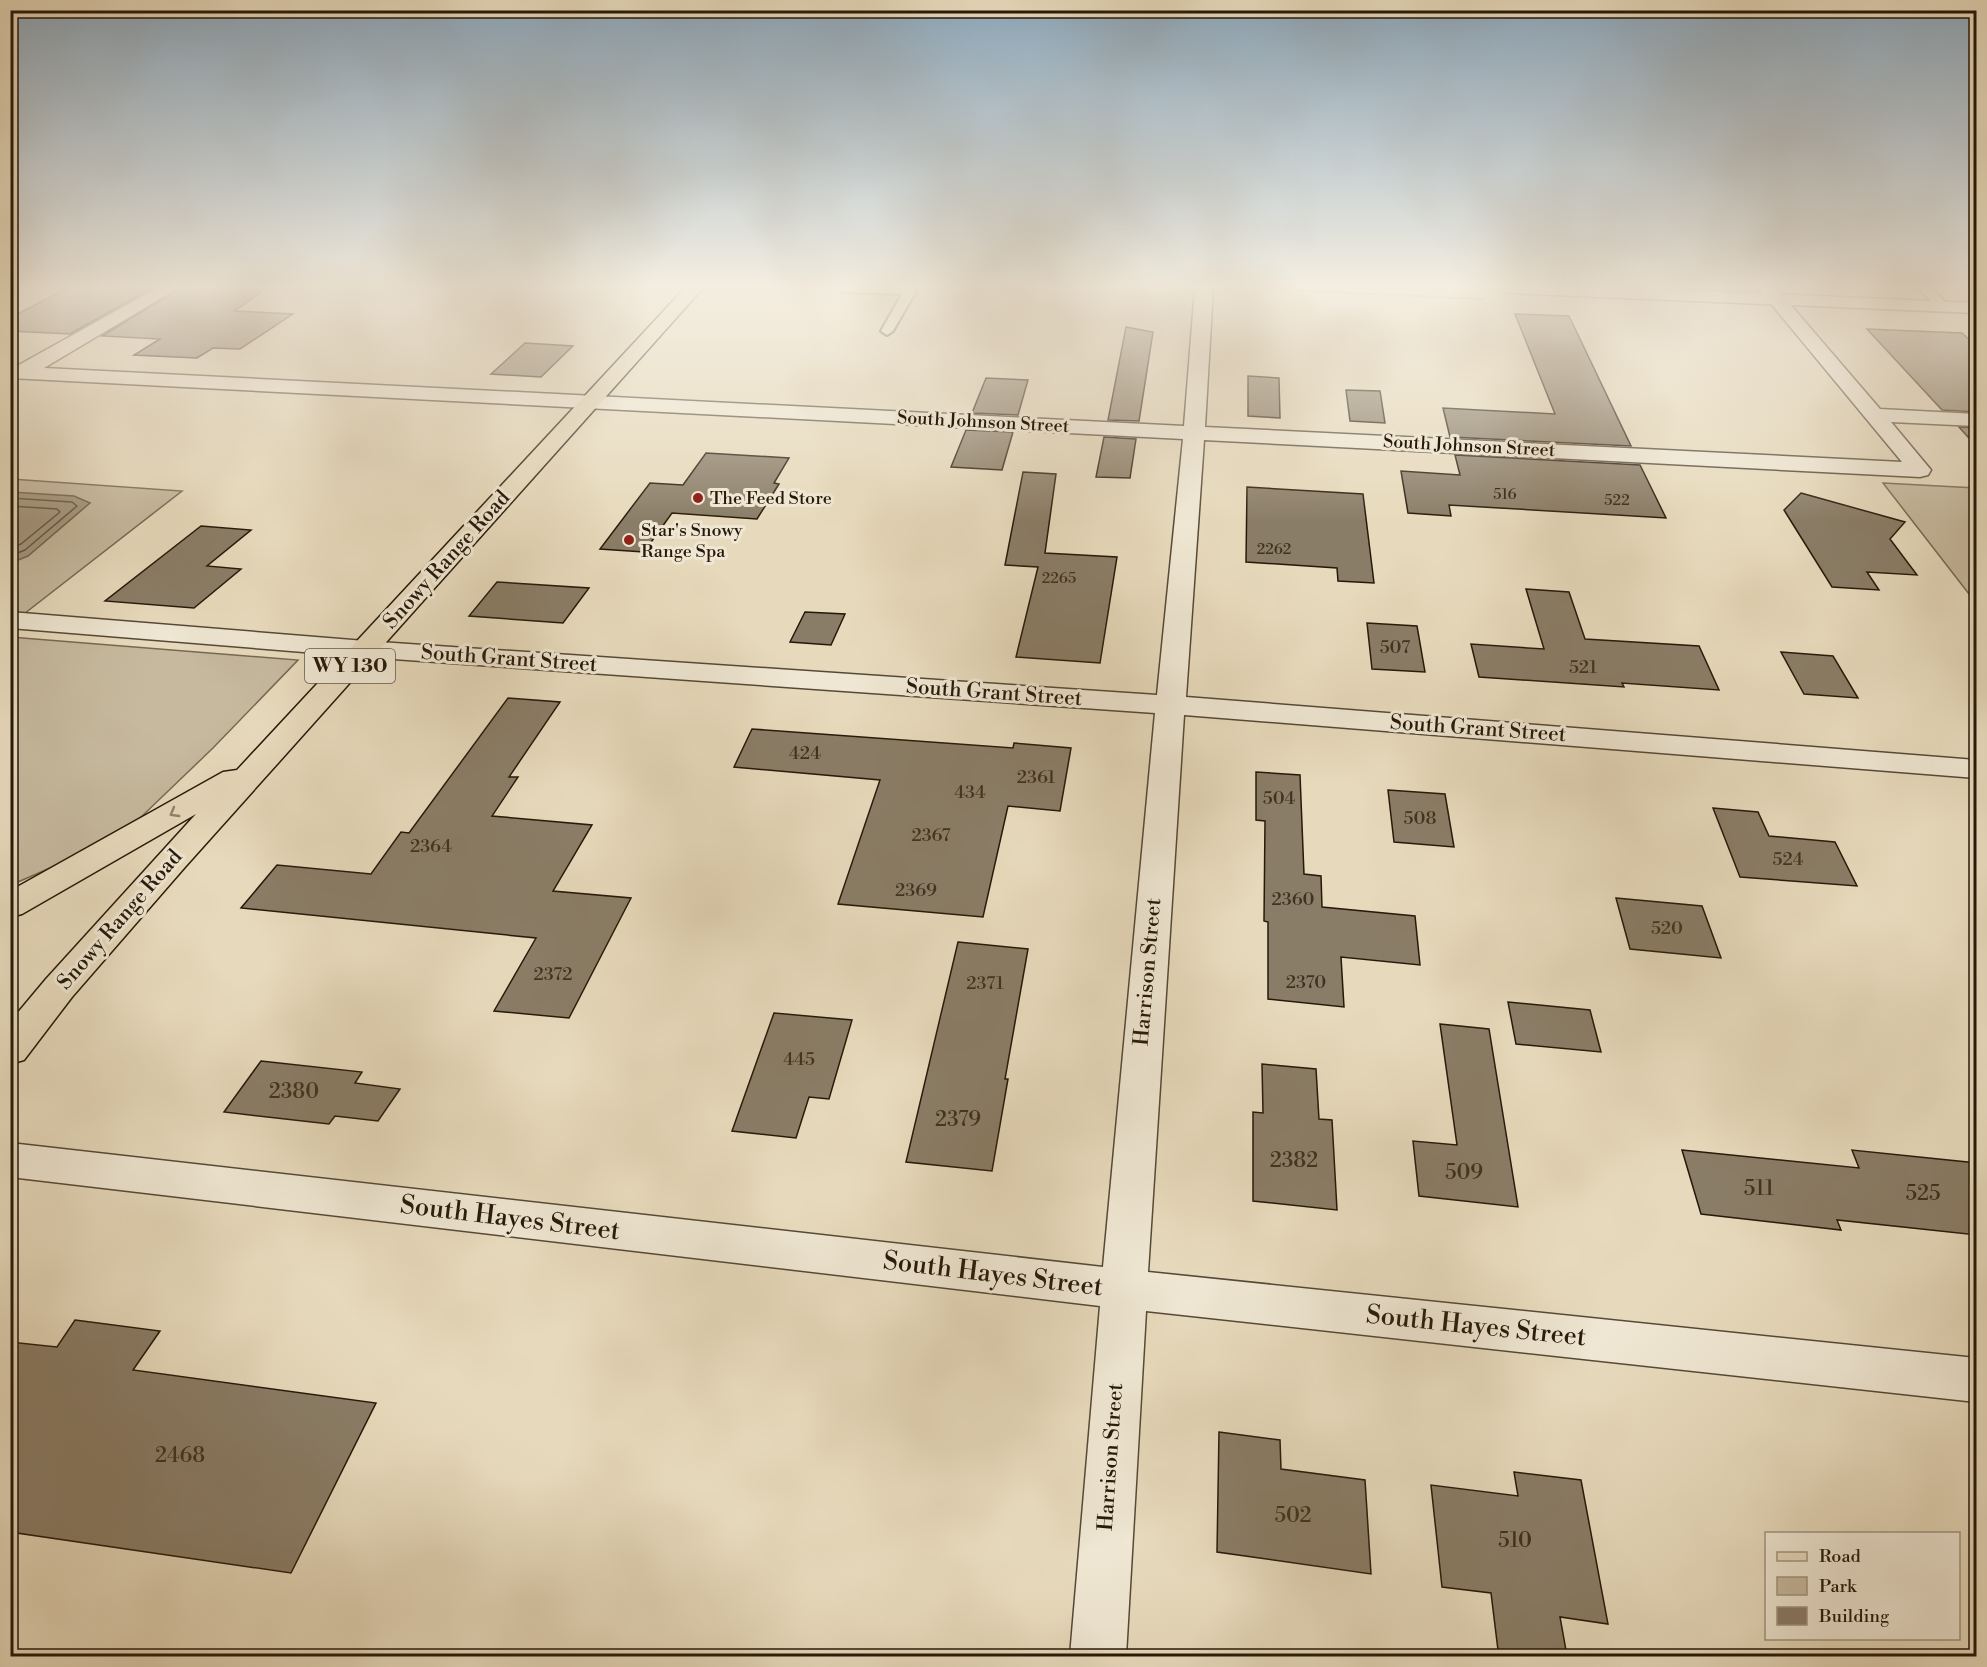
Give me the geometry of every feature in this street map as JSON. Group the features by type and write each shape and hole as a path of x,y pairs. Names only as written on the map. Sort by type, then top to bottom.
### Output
{"main road":[{"name":"Snowy Range Road","path":"10,1050 59,988 624,366"},
{"name":"WY 130","path":"10,906 261,763"}],"street":[{"path":"14,375 31,366"},
{"name":"Harrison Street","path":"1098,1656 1122,1289 1170,705 1196,432 1200,366"},
{"path":"1832,366 1874,415 1977,420"},
{"name":"South Johnson Street","path":"14,375 1196,432 1920,470 1874,415"},
{"name":"South Grant Street","path":"10,620 365,649 1170,705 1977,769"},
{"name":"South Hayes Street","path":"10,1160 1122,1289 1977,1380"}],"green space":[{"path":"11,479 182,491 11,624"},
{"path":"1883,483 1976,488 1976,603"},
{"path":"10,637 298,660 213,748 139,819 80,855 11,885"}],"water":[{"path":"11,492 74,496 90,503 28,556 11,563"}],"building":[{"path":"500,366 553,366 541,377 491,374"},
{"path":"1118,366 1148,366 1139,421 1108,420"},
{"path":"1536,366 1593,366 1631,446 1450,437 1443,408 1555,414"},
{"path":"1901,366 1977,366 1977,412 1942,410"},
{"path":"1248,376 1279,378 1280,418 1248,416"},
{"path":"986,378 1028,380 1018,415 972,413"},
{"path":"1346,390 1380,391 1385,423 1350,421"},
{"path":"1959,427 1977,428 1977,447"},
{"path":"966,430 1013,432 1002,470 951,467"},
{"path":"1104,437 1136,439 1130,478 1096,477"},
{"path":"706,453 789,458 774,483 779,484 757,519 672,513 644,552 600,549 650,483 683,485"},
{"path":"1455,455 1640,465 1666,518 1449,505 1451,516 1408,513 1401,471 1460,475"},
{"path":"1023,472 1056,474 1045,553 1117,557 1100,663 1016,657 1038,567 1005,565"},
{"path":"1247,487 1363,494 1374,583 1338,581 1337,568 1246,562"},
{"path":"1801,493 1905,522 1890,539 1917,575 1867,572 1879,590 1832,587 1784,510"},
{"path":"201,526 251,530 207,566 241,569 194,608 105,601"},
{"path":"497,582 589,588 563,623 469,616"},
{"path":"1526,589 1569,592 1585,639 1699,646 1719,690 1622,683 1624,687 1479,677 1471,644 1544,649"},
{"path":"805,612 845,614 831,645 790,642"},
{"path":"1367,623 1417,626 1425,672 1372,669"},
{"path":"1781,652 1833,656 1858,698 1804,694"},
{"path":"508,698 560,702 509,777 518,777 492,816 592,825 553,891 631,898 569,1018 494,1011 536,938 241,908 277,865 371,874 401,832 409,833"},
{"path":"752,729 1013,748 1014,743 1071,748 1060,811 1008,806 983,917 838,904 880,780 734,767"},
{"path":"1256,772 1300,775 1304,874 1321,876 1322,907 1415,916 1420,965 1341,957 1344,1007 1268,999 1268,922 1264,921 1265,821 1256,820"},
{"path":"1388,790 1445,794 1454,847 1394,842"},
{"path":"1713,808 1758,812 1769,836 1835,842 1857,886 1740,877"},
{"path":"1616,898 1702,906 1721,958 1630,949"},
{"path":"958,942 1028,949 1005,1079 1008,1079 992,1171 906,1162"},
{"path":"1508,1002 1590,1010 1601,1052 1516,1044"},
{"path":"774,1013 852,1020 829,1099 809,1097 796,1138 732,1131"},
{"path":"1440,1024 1489,1029 1518,1207 1419,1196 1413,1141 1457,1145"},
{"path":"261,1061 362,1072 355,1083 400,1089 378,1121 335,1116 329,1124 224,1112"},
{"path":"1262,1064 1316,1069 1319,1119 1332,1120 1337,1210 1253,1201 1253,1112 1263,1113"},
{"path":"1682,1150 1859,1168 1852,1150 1977,1163 1977,1235 1837,1220 1841,1230 1701,1214"},
{"path":"75,1320 160,1331 133,1370 376,1403 291,1573 10,1532 10,1342 57,1347"},
{"path":"1219,1432 1280,1440 1281,1469 1365,1480 1371,1574 1217,1552"},
{"path":"1514,1472 1581,1480 1608,1624 1560,1617 1567,1656 1543,1656 1498,1650 1491,1593 1442,1587 1431,1485 1518,1496"}],"place":[{"name":"The Feed Store","path":"698,498"},
{"name":"Star's Snowy Range Spa","path":"629,540"}]}
